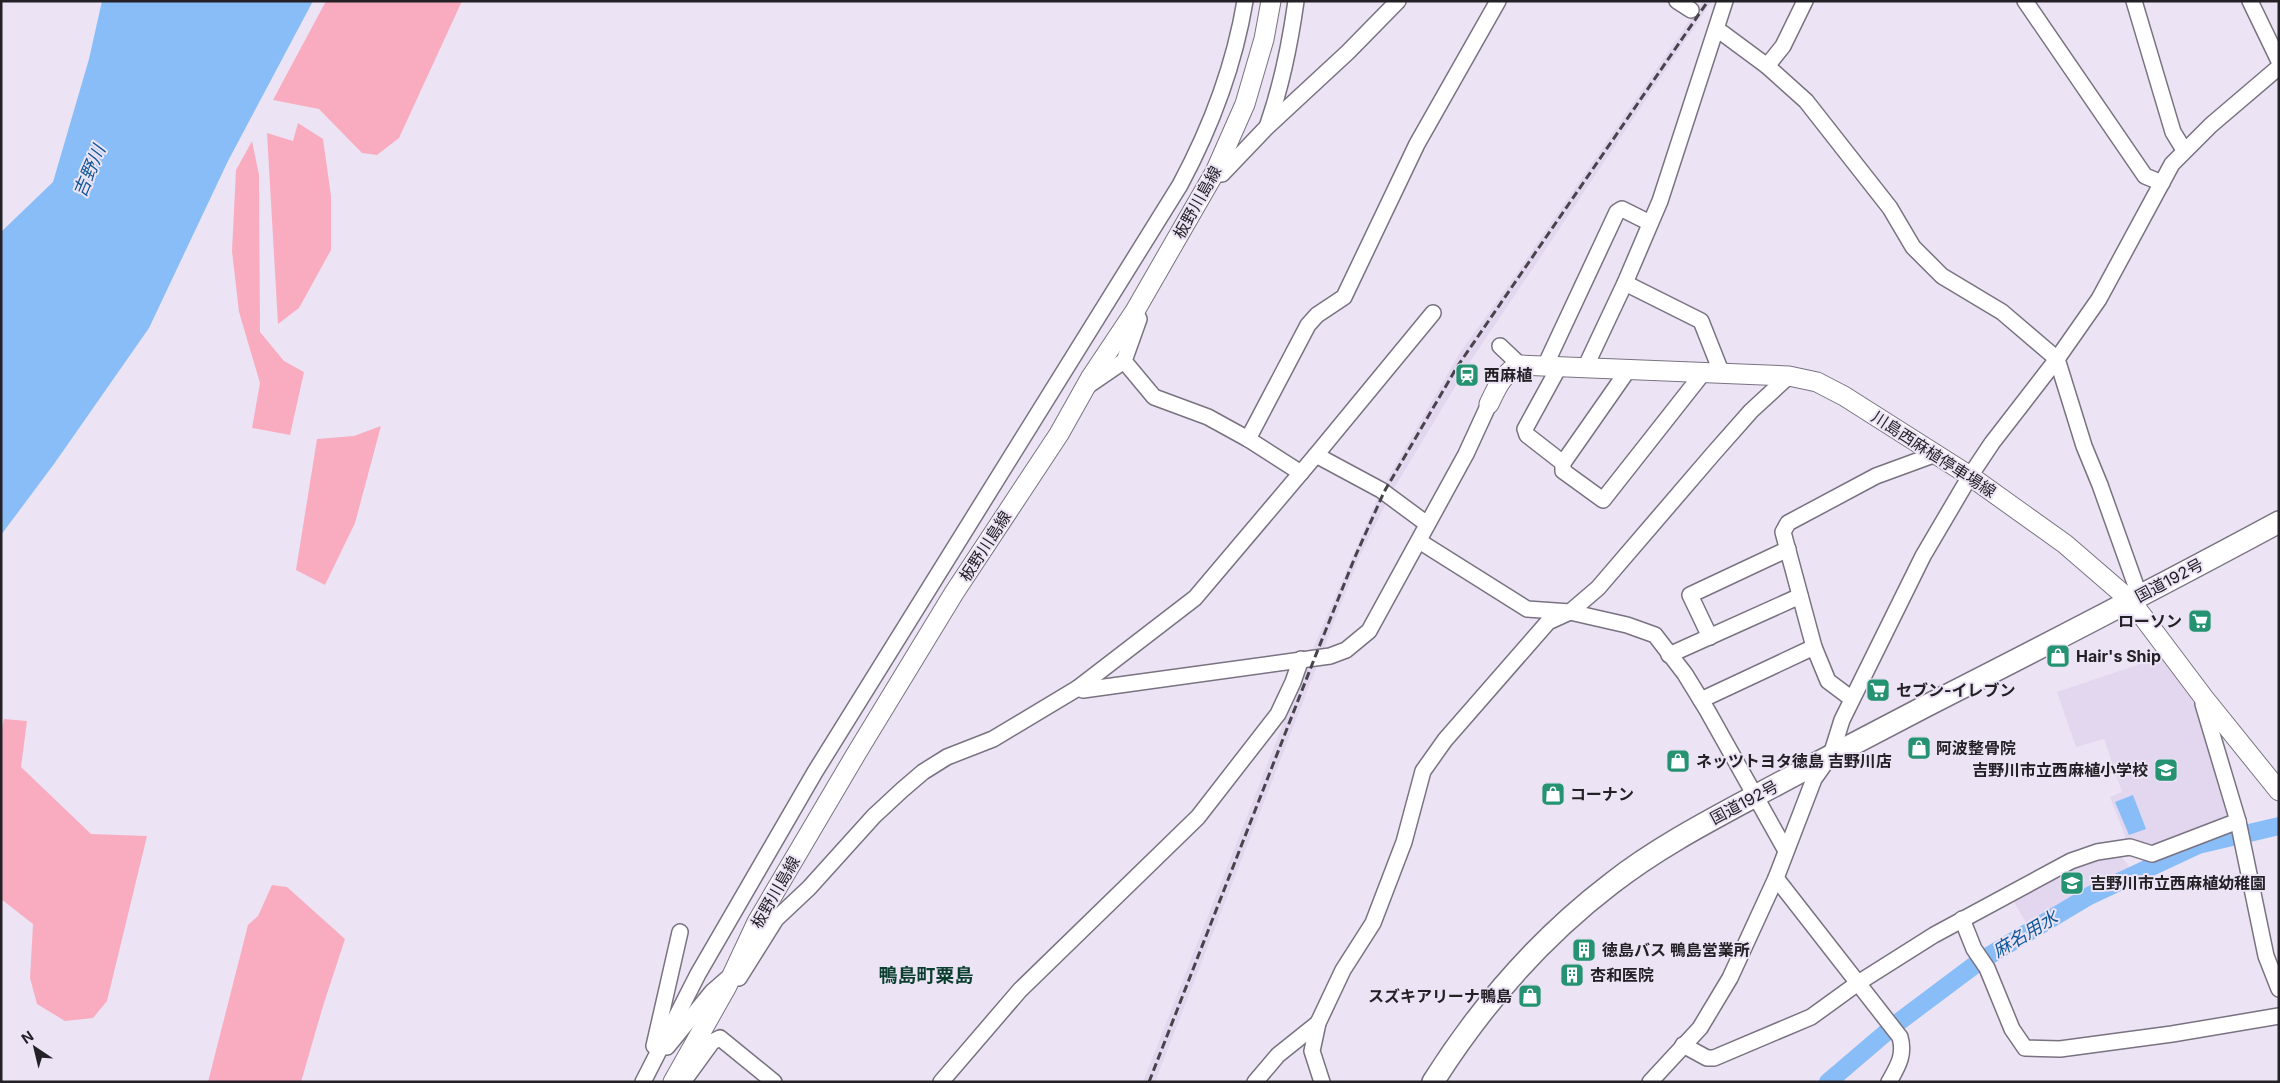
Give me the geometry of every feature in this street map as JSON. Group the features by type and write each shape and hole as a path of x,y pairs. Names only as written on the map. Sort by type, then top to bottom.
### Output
{"highway":[{"name":"国道192号","path":"1433,1082 1454,1049 1510,979 1543,942 1580,908 1648,857 1682,836 1831,755 2131,601 2279,522"}],"main road":[{"name":"板野川島線","path":"673,1082 729,981 757,922 856,754 954,593 1059,434 1085,388 1135,311 1215,172 1245,104 1264,39 1271,1"},
{"name":"川島西麻植停車場線","path":"1520,365 1789,376 1817,382 1936,454 2042,525 2131,601 2204,698 2278,789"},
{"path":"1489,404 1512,368 1520,365"}],"street":[{"path":"643,1082 698,974 825,756 1180,186 1197,153 1229,74 1245,1"},
{"path":"1266,128 1280,89 1291,37 1296,1"},
{"path":"1215,172 1222,174 1266,128 1348,52 1398,1"},
{"path":"1248,439 1308,325 1317,315 1344,297 1417,144 1498,1"},
{"path":"1678,1 1691,10"},
{"path":"1585,368 1625,283 1671,169 1725,1"},
{"path":"1767,66 1783,46 1805,1"},
{"path":"2134,1 2173,132 2184,150"},
{"path":"2250,1 2279,61"},
{"path":"2031,3 2145,176 2162,183"},
{"path":"1717,29 1767,66 1806,101 1890,208 1913,247 1942,276 2002,312 2057,359 2084,446 2136,586 2131,601"},
{"path":"1650,1082 1700,1028 1730,978 1776,878 1785,849 1814,779 1831,755 1842,720 1852,699 1923,556 1970,476 2099,299 2172,164 2184,150 2279,66"},
{"path":"1563,463 1527,435 1525,429 1617,212 1622,209 1650,224"},
{"path":"1625,283 1701,321 1722,374"},
{"path":"1085,388 1124,361 1139,319 1135,311"},
{"path":"656,1055 664,1052 712,992 729,981 735,983 740,978 776,919 808,888 874,816 923,772 947,757 992,739 1078,688 1195,598 1316,455 1432,313"},
{"path":"1500,346 1520,365"},
{"path":"1124,361 1154,397 1208,417 1248,439 1301,473"},
{"path":"1628,370 1563,463 1562,471 1603,500 1702,373"},
{"path":"1322,1082 1312,1051 1318,1023 1343,970 1373,923 1404,842 1423,771 1445,740 1548,622 1570,612 1598,588 1751,411 1789,376"},
{"path":"1078,688 1084,690 1337,654 1355,644 1369,631 1466,454 1489,404"},
{"path":"1852,699 1828,681 1814,647 1783,532 1788,523 1876,476 1936,454"},
{"path":"1316,455 1381,490 1428,524"},
{"path":"1419,541 1527,609 1570,612 1627,625 1655,635 1685,674 1701,700 1785,849"},
{"path":"1710,637 1690,595 1788,549"},
{"path":"1669,655 1800,596"},
{"path":"1701,700 1814,647"},
{"path":"941,1082 1020,990 1198,817 1278,714 1301,659"},
{"path":"2204,698 2203,704 2212,738 2238,823 2266,956 2279,989"},
{"path":"1683,1046 1707,1058 1714,1058 1811,1017 1858,983 1962,918 2071,861 2097,852 2130,847 2152,854 2238,823"},
{"path":"1776,878 1900,1037 1903,1048 1901,1059 1890,1082"},
{"path":"1962,918 1974,948 1987,968 2012,1030 2025,1048 2060,1049 2172,1034 2279,1016"},
{"path":"656,1055 654,1047 680,932"},
{"path":"1255,1082 1278,1055 1318,1023"},
{"path":"683,1082 712,1042 720,1038 774,1082"}],"shaded area":[{"path":"326,1 462,1 399,138 377,155 362,153 319,109 273,100"},
{"path":"1703,1 1712,1 1470,362 1479,368 1467,387 1458,382 1390,495 1359,558 1155,1082 1143,1082 1309,658 1381,490 1459,354 1503,293"},
{"path":"298,123 323,139 331,196 331,250 299,308 278,324 267,133 293,141"},
{"path":"252,141 259,175 260,332 284,361 304,372 290,435 252,428 260,383 239,312 232,251 236,170"},
{"path":"381,426 355,523 325,585 296,570 317,439 354,436"},
{"name":"吉野川市立西麻植小学校","path":"2161,657 2198,704 2234,818 2148,851 2128,844 2110,797 2122,792 2104,739 2076,747 2057,692"},
{"path":"4,719 27,721 21,767 91,834 147,836 107,1001 93,1018 65,1021 37,1004 30,978 33,924 1,899 1,733"},
{"name":"吉野川市立西麻植幼稚園","path":"2117,852 2132,870 2028,926 2010,895 2068,866"},
{"path":"272,885 287,887 345,939 301,1082 208,1082 248,925 258,916"}],"water":[{"name":"吉野川","path":"102,1 313,1 228,161 149,328 54,464 1,535 1,232 53,182 89,59"},
{"path":"2133,795 2146,829 2129,835 2115,802"}],"waterway":[{"name":"麻名用水","path":"1828,1082 1896,1024 1980,961 2089,896 2198,845 2279,826"}],"railway":[{"path":"1149,1082 1315,657 1355,557 1384,492 1457,367 1708,1"}],"place":[{"name":"西麻植","path":"1467,375"},
{"name":"ローソン","path":"2200,621"},
{"name":"Hair's Ship","path":"2058,656"},
{"name":"セブン-イレブン","path":"1878,690"},
{"name":"阿波整骨院","path":"1919,748"},
{"name":"ネッツトヨタ徳島 吉野川店","path":"1678,761"},
{"name":"吉野川市立西麻植小学校","path":"2166,770"},
{"name":"コーナン","path":"1553,794"},
{"name":"吉野川市立西麻植幼稚園","path":"2072,883"},
{"name":"徳島バス 鴨島営業所","path":"1584,950"},
{"name":"杏和医院","path":"1572,975"},
{"name":"スズキアリーナ鴨島","path":"1530,996"}],"district":[{"name":"鴨島町粟島","path":"926,975"}]}
